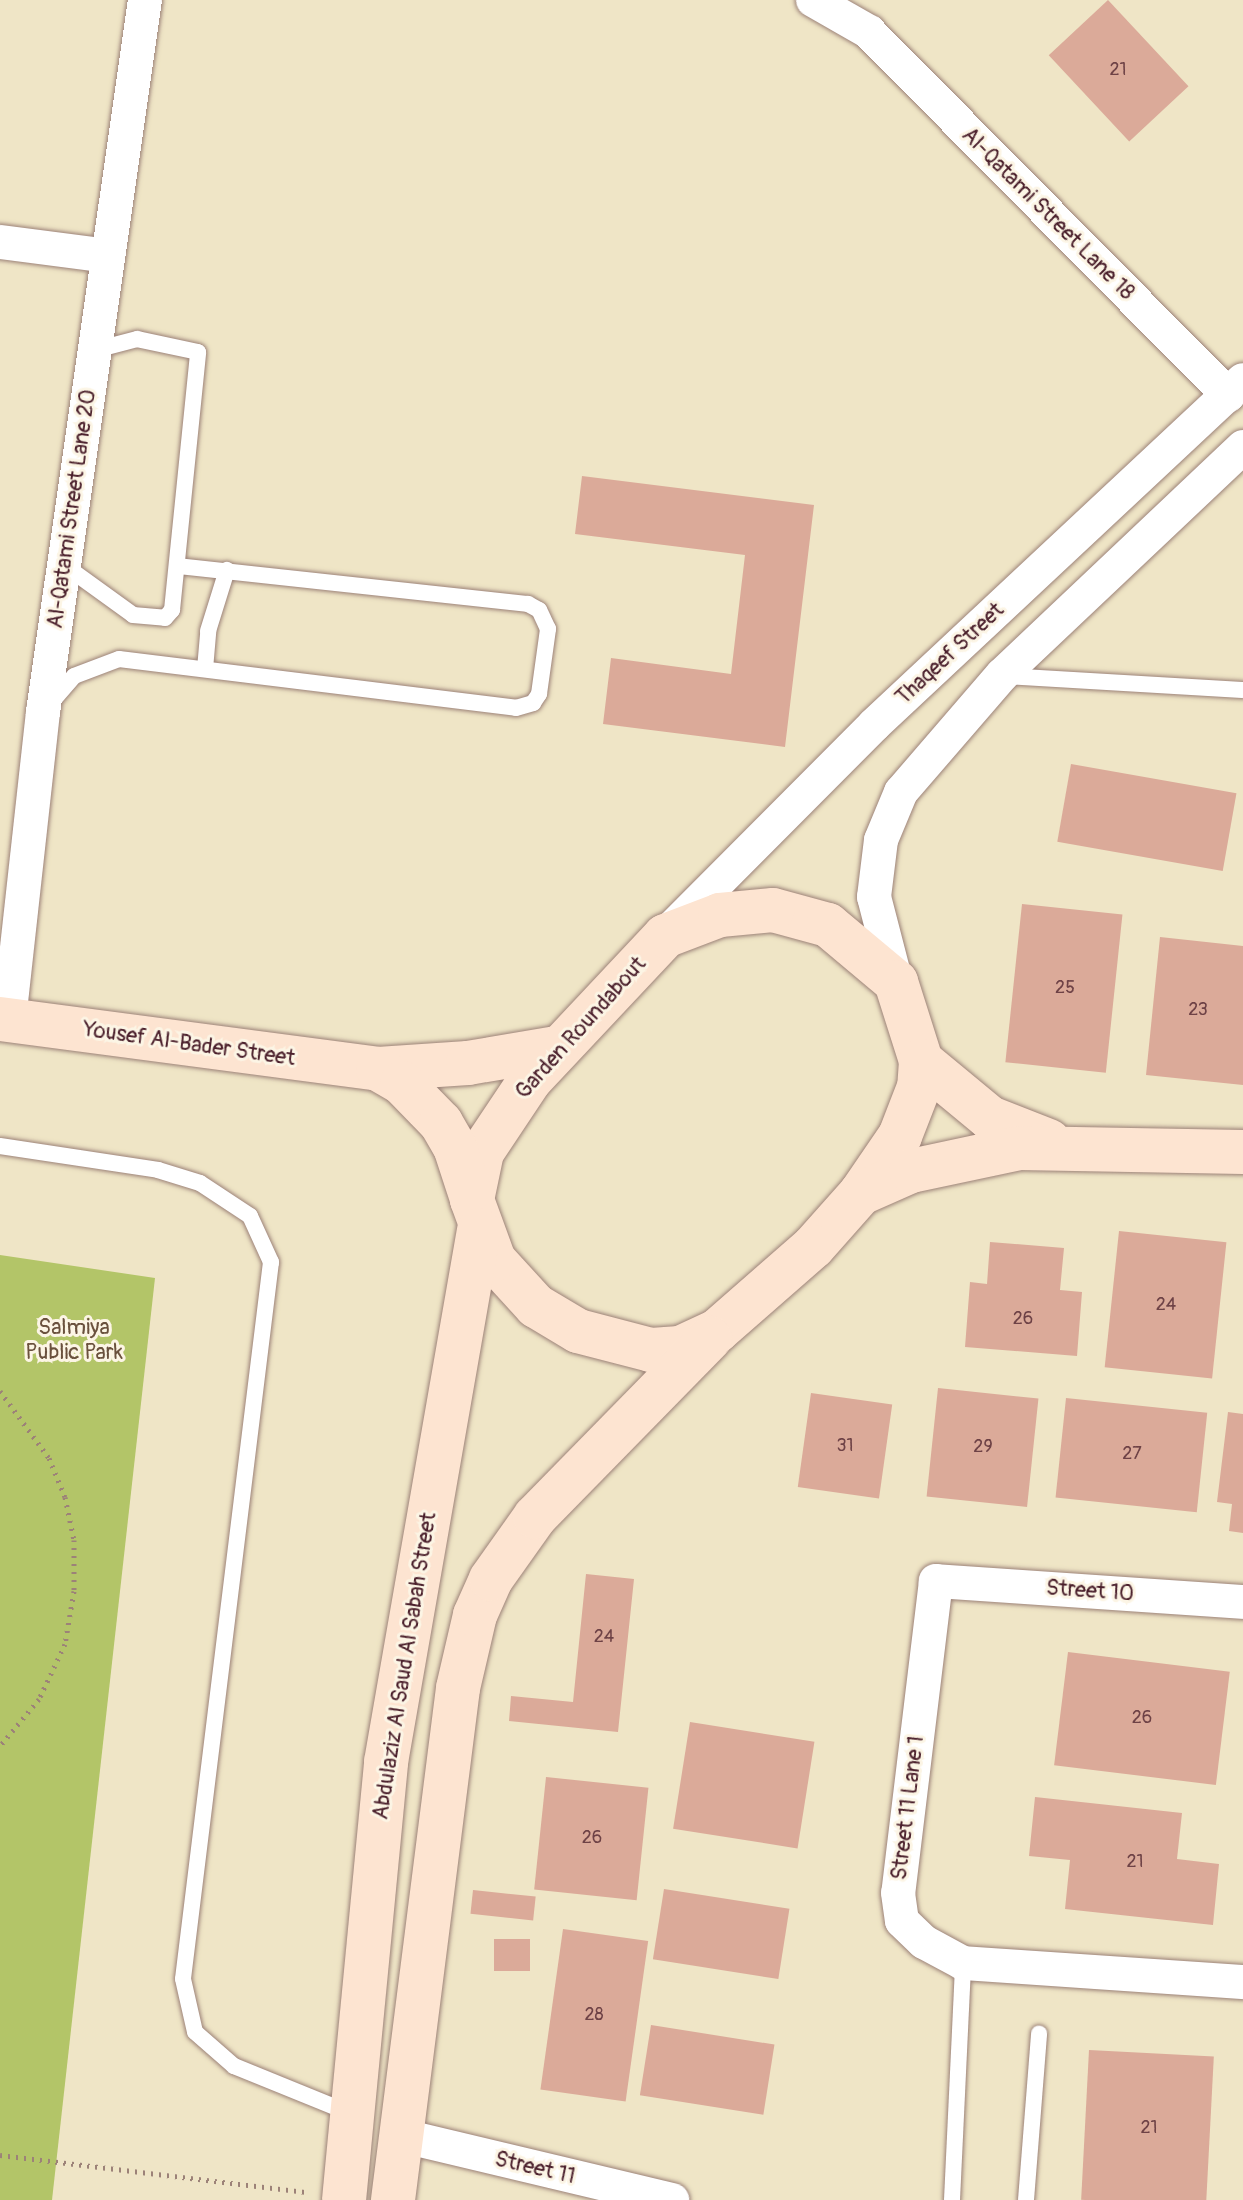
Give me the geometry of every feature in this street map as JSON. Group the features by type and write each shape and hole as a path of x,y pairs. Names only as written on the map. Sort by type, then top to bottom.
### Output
{"street":[{"name":"Al-Qatami Street Lane 20","path":"4,1019 43,712 145,0"},
{"name":"Al-Qatami Street Lane 18","path":"813,0 869,32 1235,388"},
{"name":"Al-Qatami Street Lane 18","path":"858,0 869,32"},
{"path":"0,242 108,256"},
{"name":"Thaqeef Street","path":"665,936 874,725 1235,388"},
{"path":"896,982 874,897 881,840 901,792 1002,675 1243,447"},
{"name":"Garden Roundabout","path":"773,910 802,915 849,938 896,982 921,1061 919,1087 900,1136 861,1193 773,1287 717,1331 680,1348 651,1350 578,1331 516,1287 475,1215 482,1152 516,1098 557,1048 665,936 720,915 773,910"},
{"name":"Yousef Al-Bader Street","path":"4,1019 378,1069 468,1063 557,1048"},
{"path":"921,1061 953,1093 990,1118 1074,1149"},
{"name":"Yousef Al-Bader Street","path":"378,1069 402,1083 441,1123 455,1147 475,1215"},
{"path":"861,1193 911,1171 964,1155 1019,1148 1243,1152"},
{"name":"Abdulaziz Al Saud Al Sabah Street","path":"344,2199 386,1762 475,1215"},
{"path":"393,2200 459,1675 475,1615 498,1567 535,1517 717,1331"},
{"name":"Street 10","path":"936,1581 1243,1602"},
{"name":"Street 11 Lane 1","path":"936,1581 898,1893 902,1921 924,1942 963,1963 1243,1982"},
{"name":"Street 11","path":"399,2135 672,2200"}],"lane":[{"path":"64,565 120,608 147,619 165,618 172,610 180,566 198,352 189,346 137,339 95,350"},
{"path":"43,712 74,676 119,659 516,708 533,703 539,694 548,629 539,610 528,604 180,566"},
{"path":"205,669 208,631 227,570"},
{"path":"1002,675 1243,690"},
{"path":"0,1146 158,1170 200,1183 250,1216 271,1262 183,1979 195,2032 234,2066 352,2114"},
{"path":"952,2200 963,1963"},
{"path":"1026,2200 1039,2034"}],"path":[{"path":"0,1391 49,1458 65,1497 74,1540 74,1591 65,1644 39,1699 0,1746"},
{"path":"0,2155 344,2199"}],"green space":[{"name":"Salmiya Public Park","path":"0,1255 155,1278 52,2200 0,2200"}],"building":[{"path":"1108,0 1188,86 1129,142 1049,55"},
{"path":"582,476 814,505 785,747 603,724 611,658 731,674 745,555 575,534"},
{"path":"1071,764 1236,793 1223,871 1057,842"},
{"path":"1022,904 1122,915 1106,1073 1005,1062"},
{"path":"1160,937 1243,946 1243,1085 1146,1075"},
{"path":"1119,1231 1226,1242 1212,1379 1105,1367"},
{"path":"990,1242 1064,1248 1060,1290 1082,1292 1077,1356 965,1347 970,1282 987,1284"},
{"path":"938,1388 1038,1399 1027,1507 927,1496"},
{"path":"811,1393 892,1404 879,1498 798,1487"},
{"path":"1066,1398 1207,1413 1197,1512 1056,1497"},
{"path":"1228,1412 1243,1414 1243,1533 1229,1531 1232,1504 1217,1502"},
{"path":"586,1574 634,1579 618,1732 509,1721 511,1696 573,1702"},
{"path":"1068,1652 1230,1672 1216,1785 1054,1765"},
{"path":"690,1722 814,1742 798,1848 673,1829"},
{"path":"546,1777 648,1788 637,1900 534,1889"},
{"path":"1035,1797 1182,1813 1177,1859 1219,1864 1213,1925 1065,1909 1070,1860 1029,1856"},
{"path":"664,1889 789,1909 778,1979 653,1959"},
{"path":"473,1890 536,1897 533,1920 470,1914"},
{"path":"563,1929 648,1941 626,2101 540,2089"},
{"path":"494,1939 530,1939 530,1971 494,1971"},
{"path":"651,2025 774,2045 763,2115 640,2095"},
{"path":"1089,2050 1214,2057 1206,2200 1081,2200"}]}
